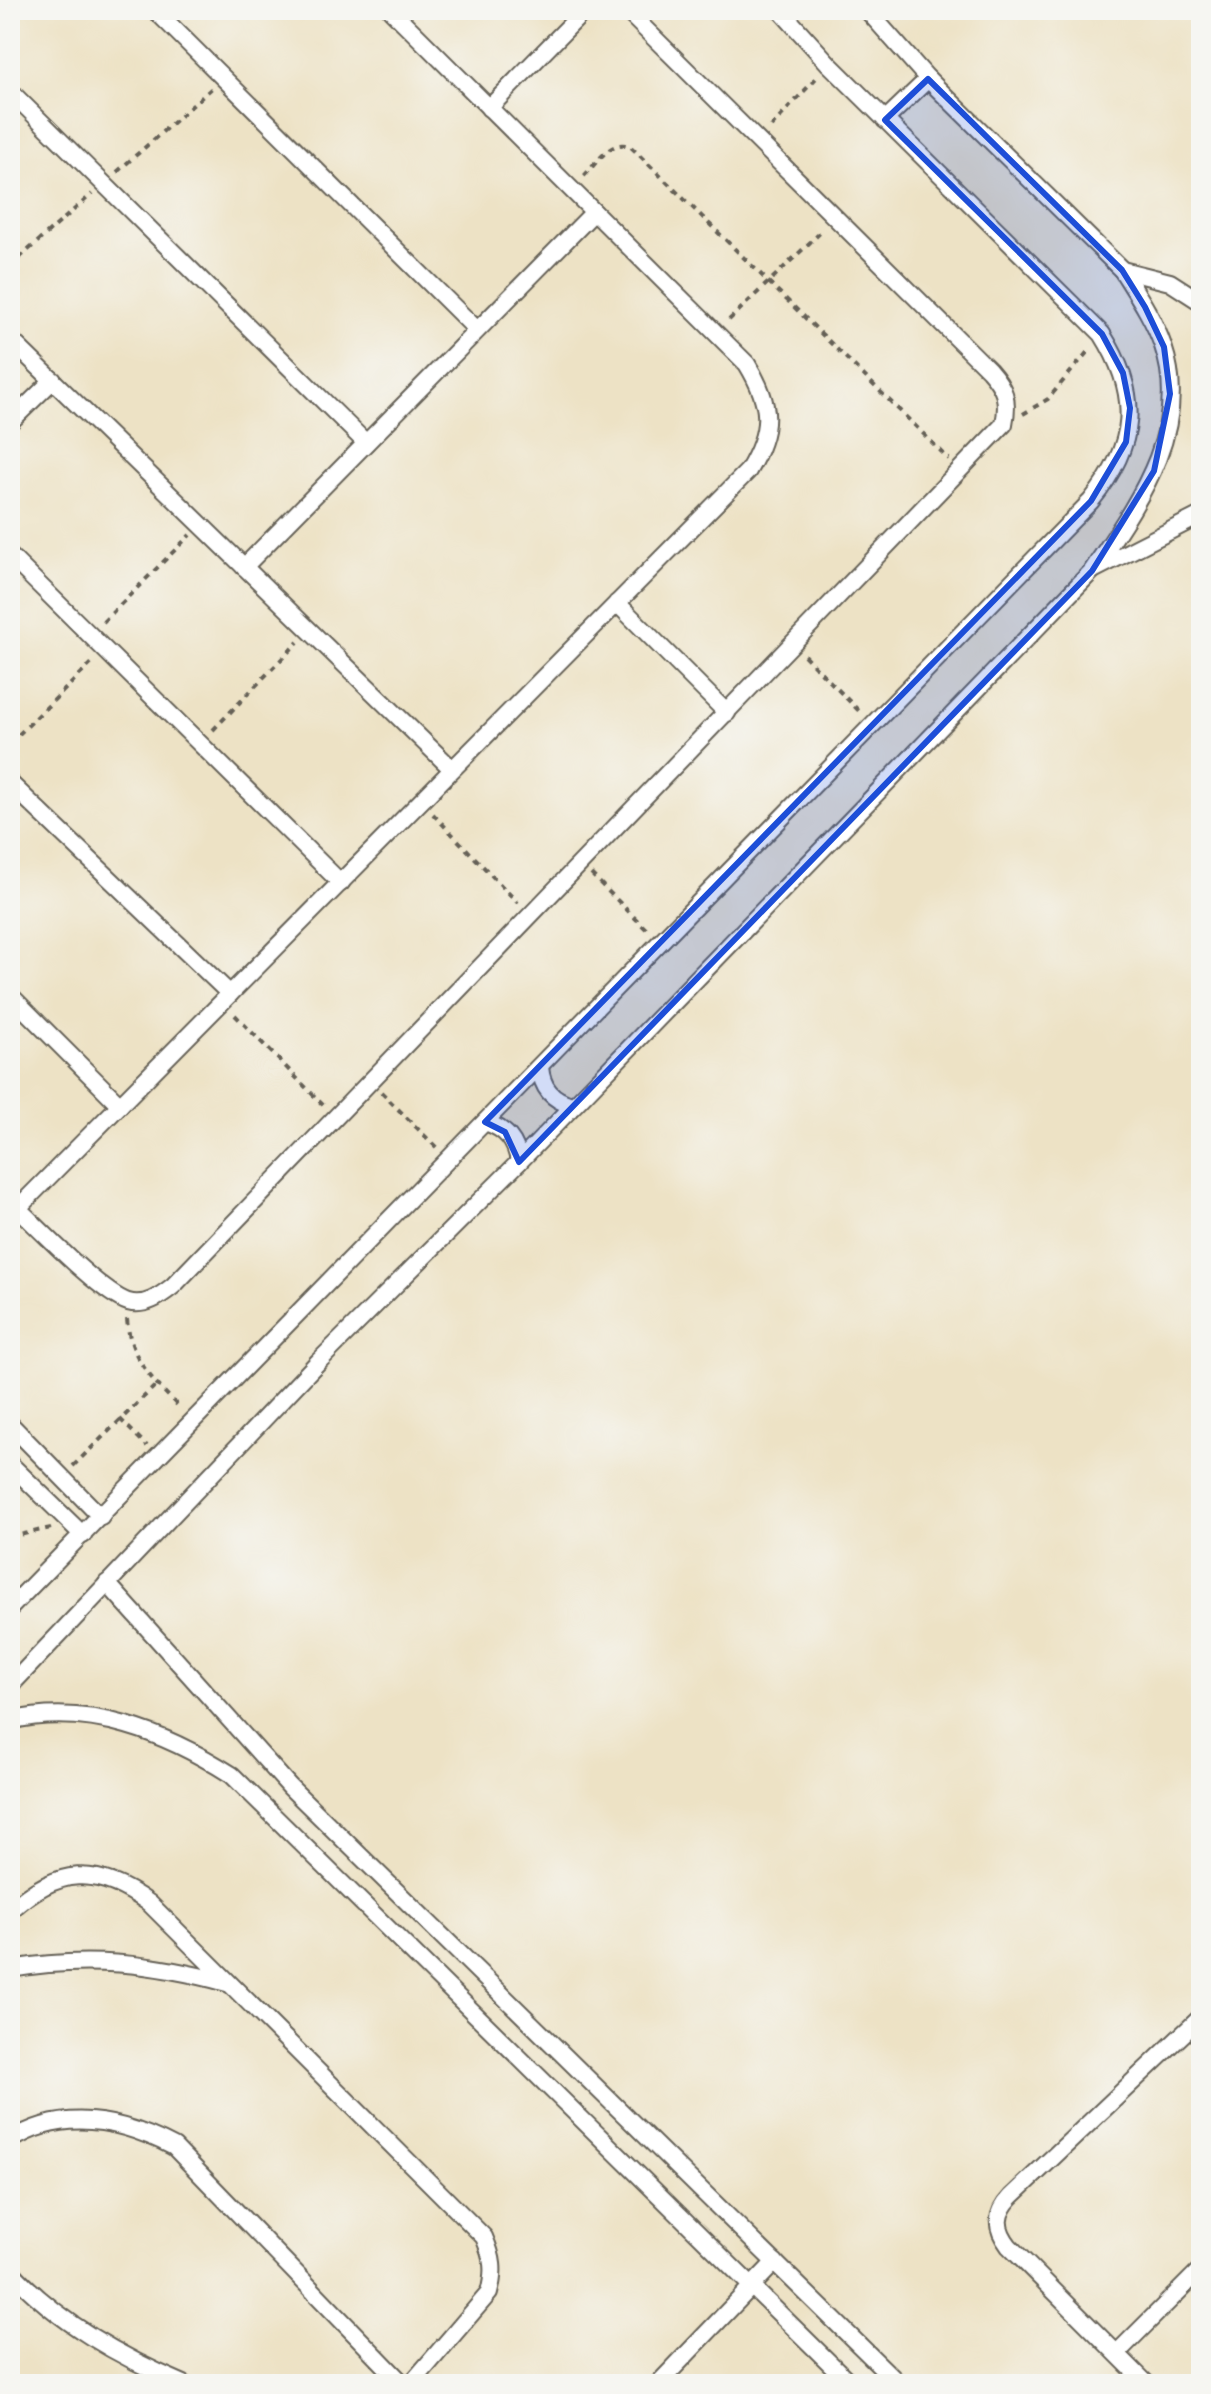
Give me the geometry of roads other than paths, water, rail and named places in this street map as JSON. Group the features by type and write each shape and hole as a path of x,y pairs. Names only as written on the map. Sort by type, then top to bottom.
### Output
{"street":[{"path":"155,10 477,330"},
{"path":"391,10 747,364 762,388 768,417 763,446 748,471 120,1105 13,1208 108,1290 130,1302 154,1301 173,1286 1004,424 1008,404 1003,385 626,10"},
{"path":"489,108 585,10"},
{"path":"10,1608 1091,501 1113,474 1126,442 1130,408 1123,373 1102,334 829,64 780,10"},
{"path":"10,1686 319,1361 519,1162 1092,571 1154,471 1167,433 1170,394 1164,347 1122,270 928,79 867,10"},
{"path":"885,120 928,79"},
{"path":"10,91 366,443"},
{"path":"244,567 594,212"},
{"path":"1122,270 1170,282 1201,302"},
{"path":"10,339 452,769"},
{"path":"10,422 53,380"},
{"path":"1092,571 1201,515"},
{"path":"10,556 341,883"},
{"path":"617,603 727,713"},
{"path":"10,783 226,998"},
{"path":"10,995 120,1105"},
{"path":"540,1067 545,1088 561,1102 572,1105"},
{"path":"485,1122 505,1132 517,1151 519,1162"},
{"path":"10,1424 101,1517"},
{"path":"10,1456 26,1440"},
{"path":"10,1464 83,1535"},
{"path":"107,1583 290,1787 899,2384"},
{"path":"10,1721 78,1716 133,1725 185,1745 232,1775 851,2384"},
{"path":"10,1911 30,1893 59,1878 91,1875 123,1884 149,1903 484,2237 492,2255 494,2274 489,2293 411,2384"},
{"path":"10,1969 49,1962 110,1960 170,1968 228,1984"},
{"path":"1147,2384 1009,2246 999,2233 997,2218 1011,2197 1201,2017"},
{"path":"10,2141 60,2122 100,2120 139,2129 174,2147 403,2384"},
{"path":"658,2384 775,2262"},
{"path":"1117,2353 1201,2269"},
{"path":"10,2270 59,2315 101,2344 184,2384"}]}
